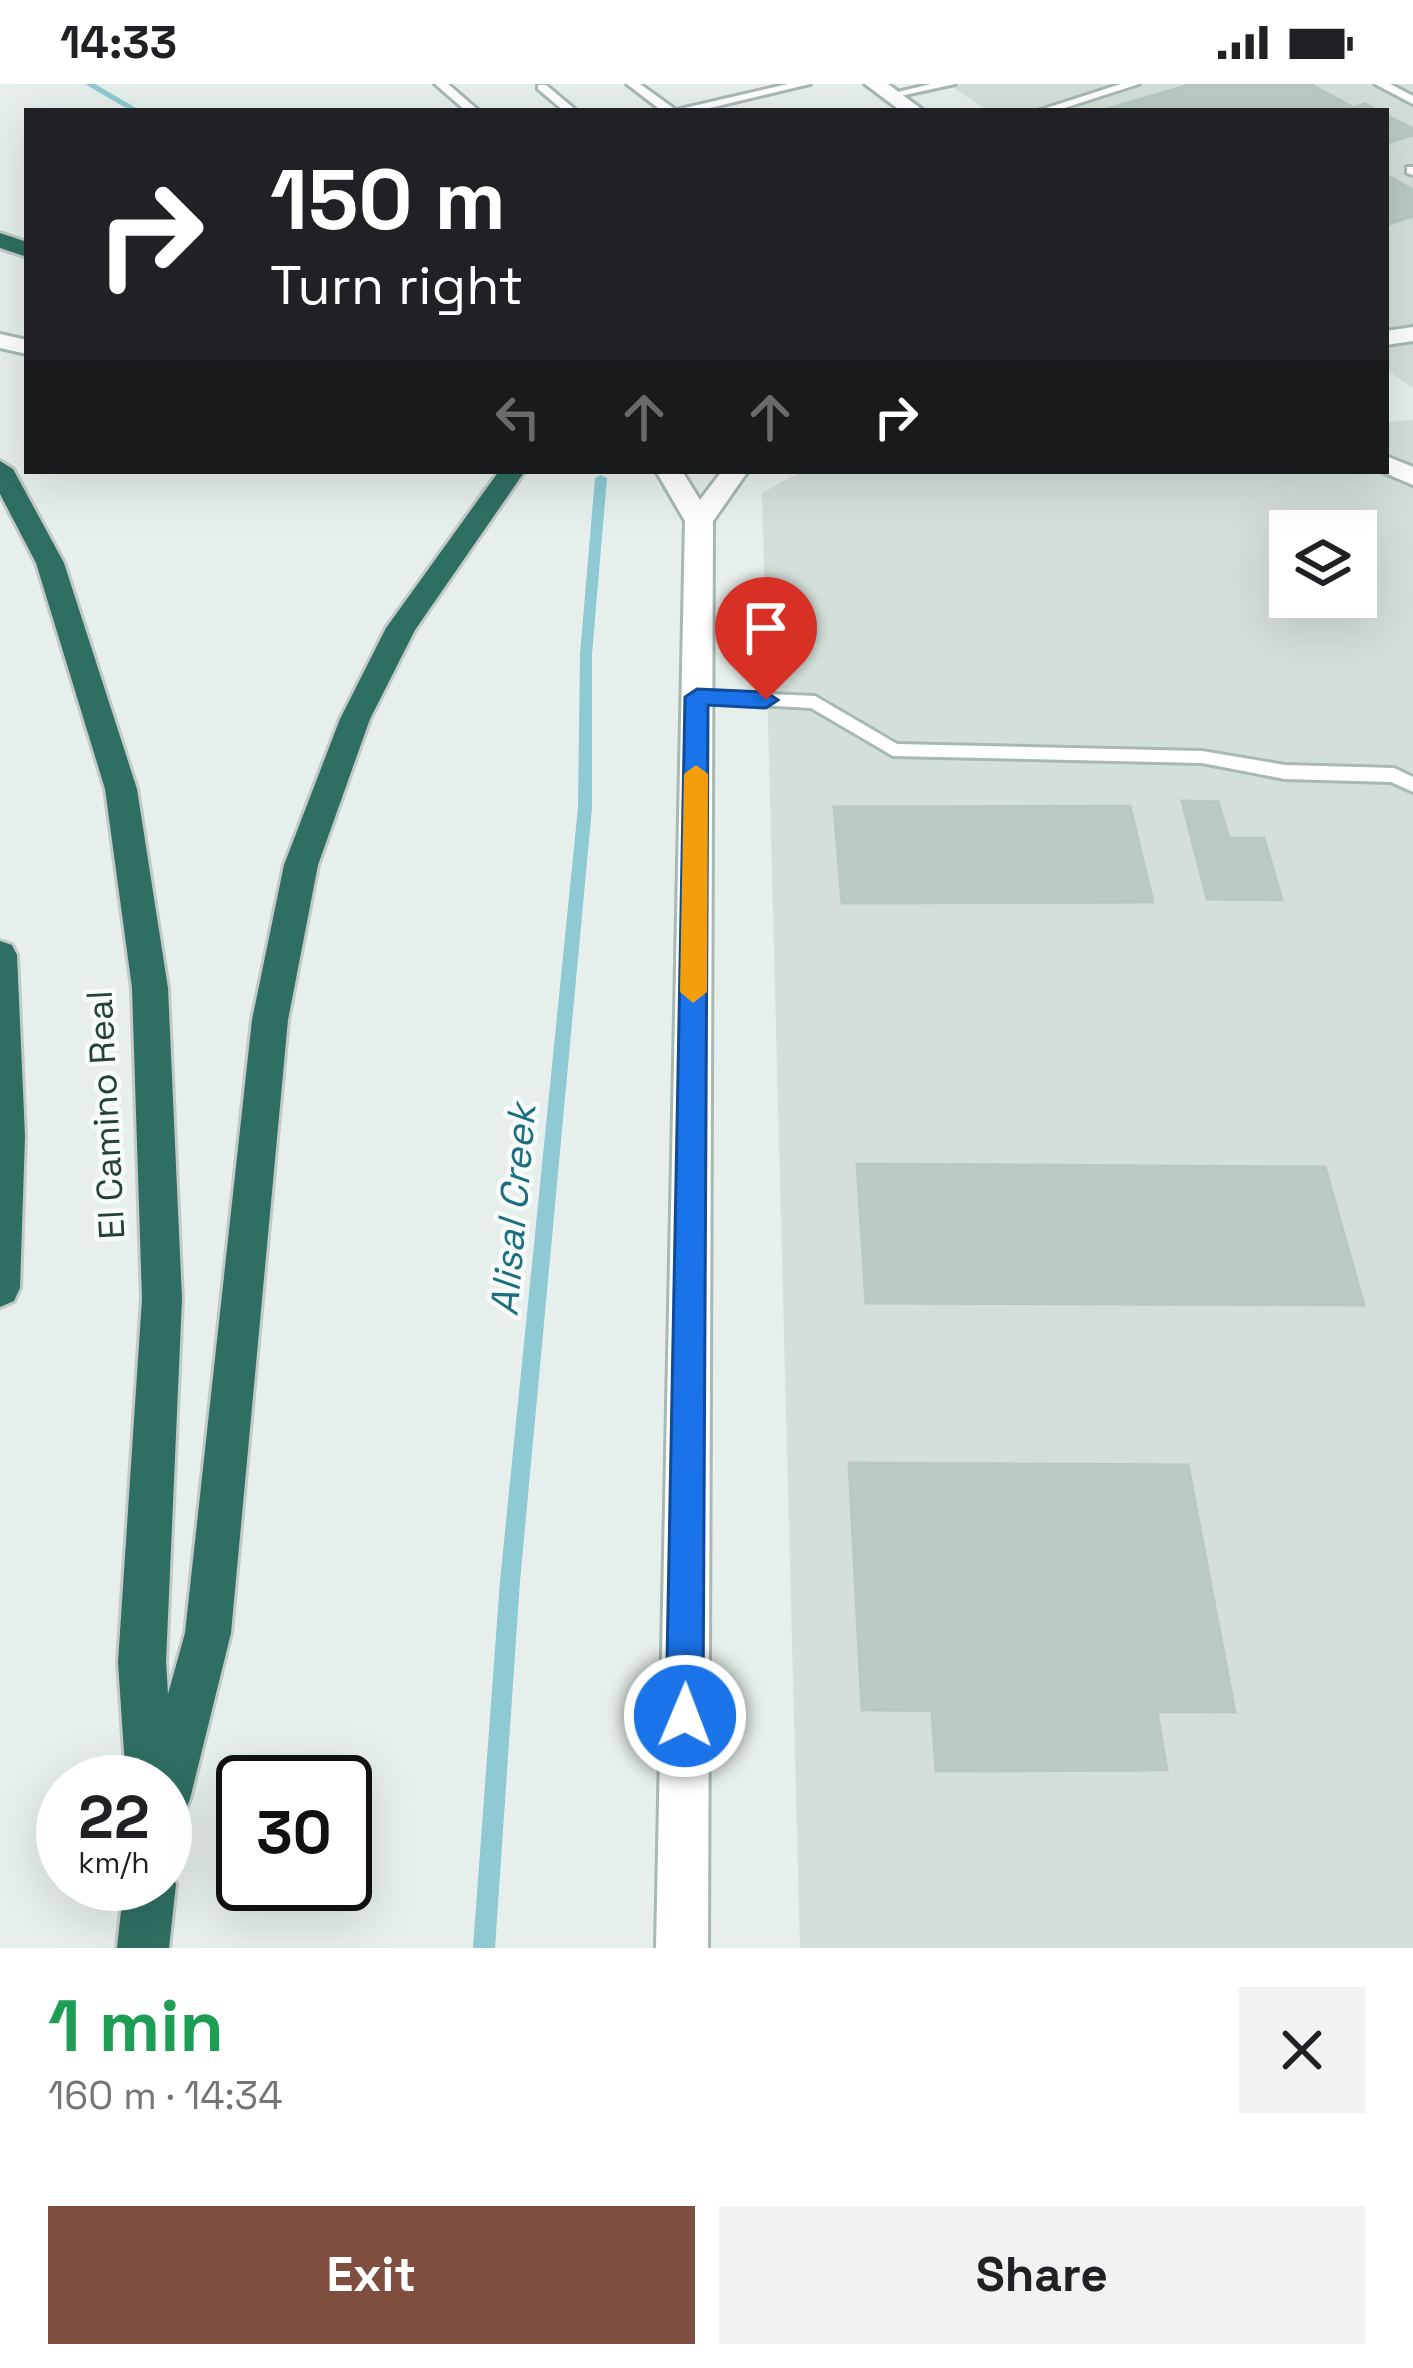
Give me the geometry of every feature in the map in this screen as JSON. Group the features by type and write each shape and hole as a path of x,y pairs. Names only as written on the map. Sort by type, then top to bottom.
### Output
{"highway":[{"name":"El Camino Real","path":"0,469 50,563 121,789 150,988 162,1299 142,1662 149,1755"},
{"path":"176,1755 208,1634 270,1020 301,866 355,719 401,628 510,474"},
{"path":"0,955 6,1136 0,1288"},
{"path":"142,1948 147,1911"}],"street":[{"path":"883,89 910,108"},
{"path":"671,474 699,521 682,1948"},
{"path":"699,521 733,474"}],"lane":[{"path":"441,84 469,108"},
{"path":"633,84 666,108"},
{"path":"695,108 804,84"},
{"path":"883,89 949,84"},
{"path":"1053,108 1133,84"},
{"path":"1381,84 1413,101"},
{"path":"542,87 567,108"},
{"path":"697,697 815,702 892,750 1202,757 1285,772 1394,775 1413,785"}],"shaded area":[{"path":"948,84 1413,84 1413,388 1389,372 1389,108 984,108"},
{"path":"1413,420 1413,1948 800,1948 762,493 797,474 1389,474 1389,422"}],"building":[{"path":"1192,84 1310,84 1354,108 1111,108"},
{"path":"1389,117 1413,129 1413,135 1389,142"},
{"path":"1389,177 1413,190 1413,216 1389,224"},
{"path":"1182,801 1218,802 1229,838 1264,838 1282,900 1207,899"},
{"path":"1130,806 1153,902 842,903 834,807"},
{"path":"857,1164 1325,1167 1364,1305 866,1303"},
{"path":"849,1463 1188,1465 1235,1712 862,1710"},
{"path":"932,1712 1157,1712 1167,1770 936,1771"}],"waterway":[{"name":"Alisal Creek","path":"89,84 132,108"},
{"name":"Alisal Creek","path":"484,1948 510,1581 585,808 586,654 601,478"}],"slow traffic":[{"path":"693,992 696,774"}],"route":[{"path":"685,1716 697,697 766,700"}]}
